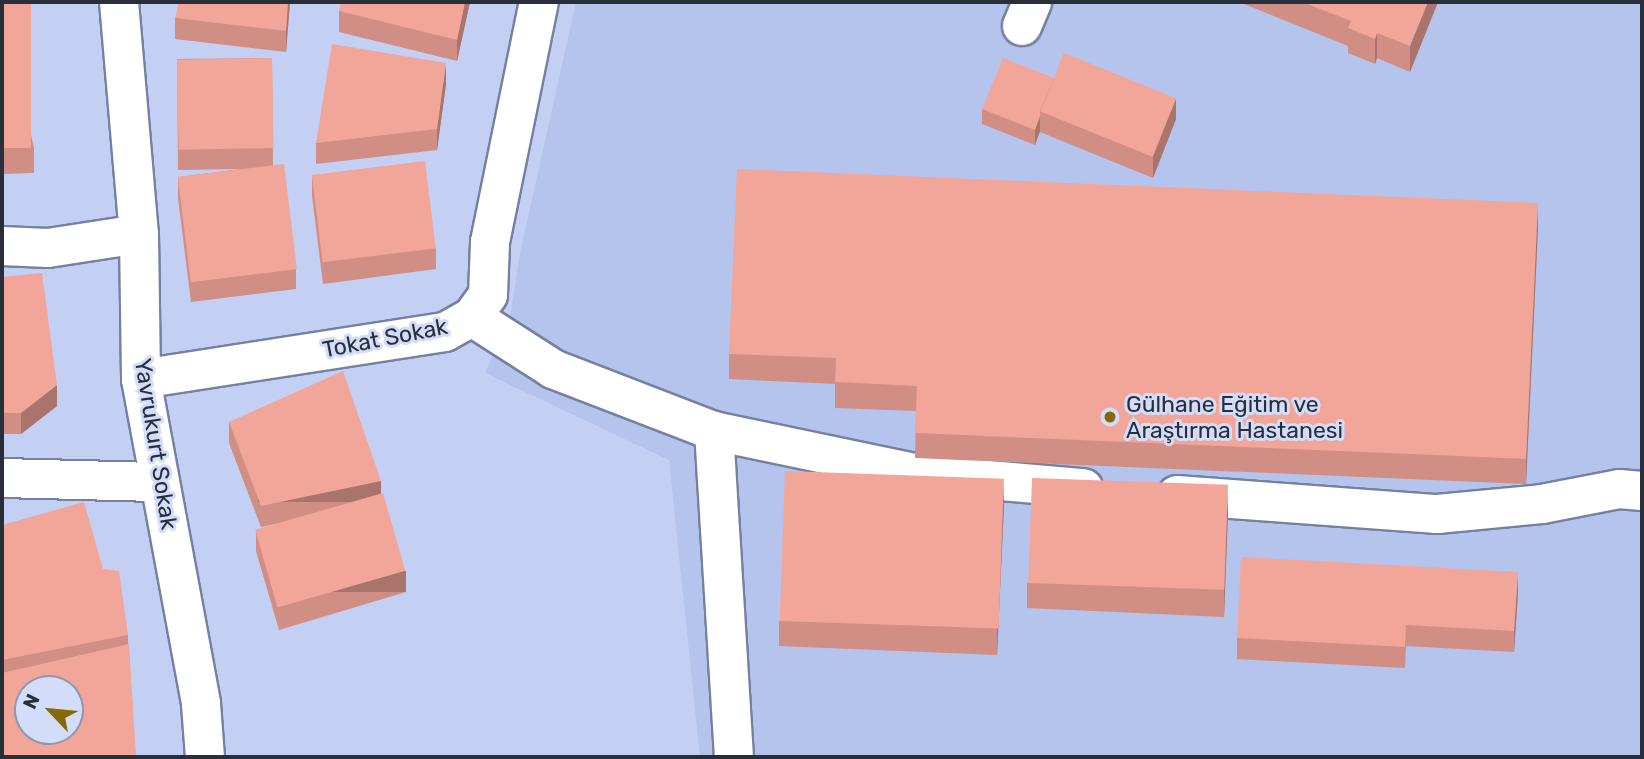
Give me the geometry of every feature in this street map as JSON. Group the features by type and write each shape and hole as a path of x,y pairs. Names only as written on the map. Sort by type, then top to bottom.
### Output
{"street":[{"name":"Yavrukurt Sokak","path":"119,2 139,234 141,379 201,704 205,757"},
{"name":"Tokat Sokak","path":"141,379 445,332 472,317 488,295 490,242 539,2"},
{"path":"2,246 48,248 139,234"},
{"path":"472,317 553,369 714,430 919,474 1437,514 1542,504 1619,489 1642,491"},
{"path":"714,430 734,757"},
{"path":"2,478 160,482"}],"shaded area":[{"name":"Gülhane Eğitim ve Araştırma Hastanesi","path":"576,2 1642,2 1642,757 700,757 669,460 485,373 510,317 520,253"}],"building":[{"path":"2,2 31,2 31,148 2,148"},
{"path":"179,2 288,2 286,31 175,18"},
{"path":"341,2 465,2 457,40 339,11"},
{"path":"1302,2 1428,2 1410,46 1377,33 1375,39 1348,28 1351,21"},
{"path":"332,44 446,63 437,129 316,143"},
{"path":"1064,53 1176,98 1153,157 1040,111"},
{"path":"272,58 274,148 179,150 177,60"},
{"path":"1003,58 1054,78 1035,130 982,109"},
{"path":"425,161 436,248 323,262 312,175"},
{"path":"284,164 297,269 191,282 178,177"},
{"path":"737,169 1538,203 1526,459 915,433 917,386 835,382 836,358 729,354"},
{"path":"42,273 57,385 21,413 2,413 2,277"},
{"path":"343,371 381,481 261,506 229,422"},
{"path":"785,471 1004,479 999,629 780,621"},
{"path":"1032,478 1228,485 1224,590 1028,583"},
{"path":"383,493 405,571 277,608 255,530"},
{"path":"84,502 103,569 119,571 128,635 2,660 2,525"},
{"path":"1241,557 1518,572 1514,631 1406,625 1405,647 1237,638"},
{"path":"129,644 136,757 2,757 2,673"}],"place":[{"name":"Gülhane Eğitim ve Araştırma Hastanesi","path":"1110,417"}]}
